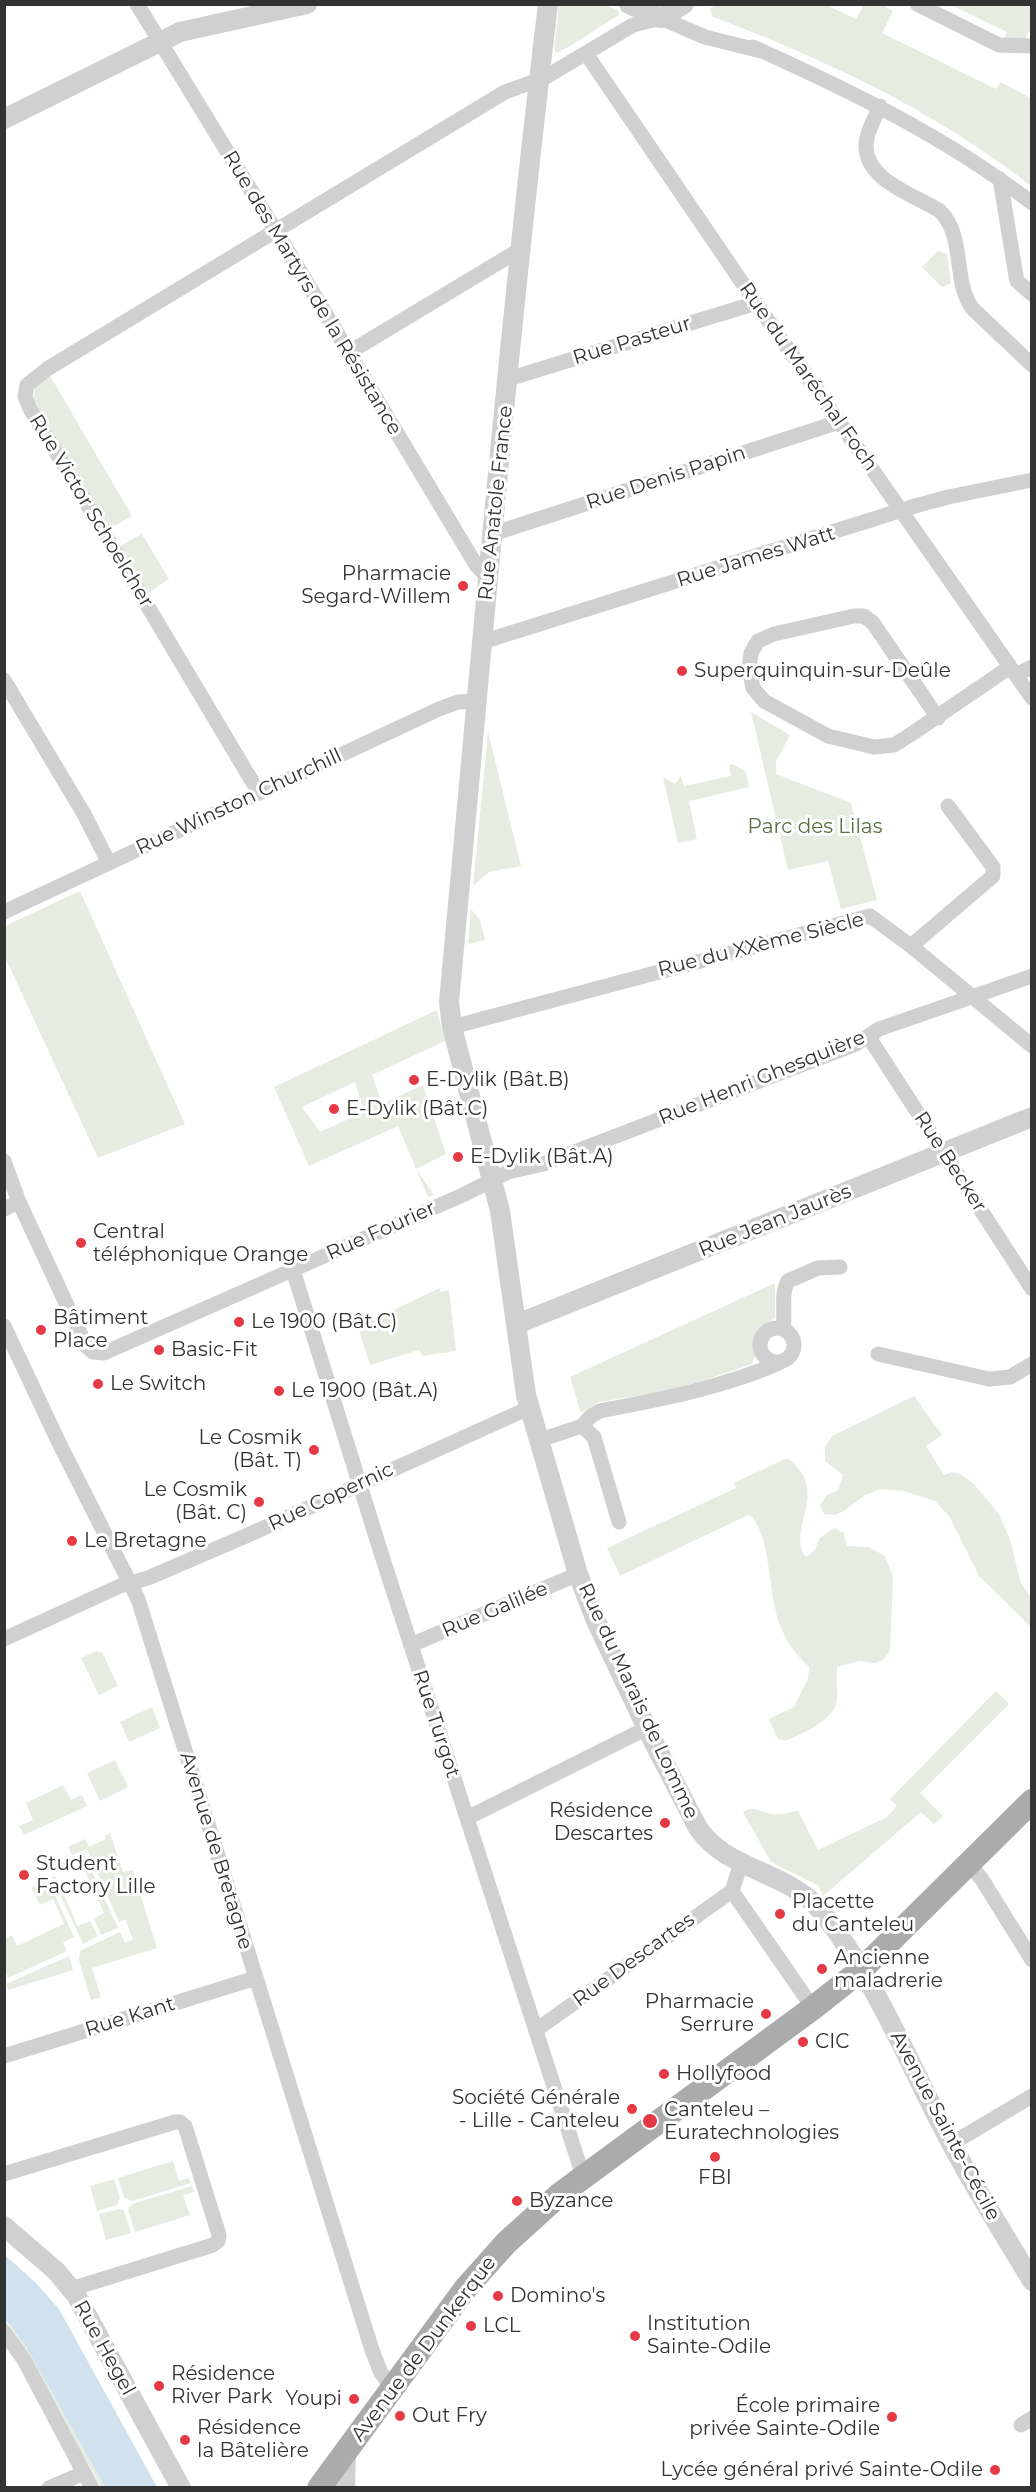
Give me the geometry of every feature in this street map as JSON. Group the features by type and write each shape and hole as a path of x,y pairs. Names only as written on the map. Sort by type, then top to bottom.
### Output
{"main road":[{"name":"Avenue de Dunkerque","path":"319,2487 483,2268 538,2212 583,2176 813,2008 861,1970 1032,1801"}],"street":[{"name":"Rue des Martyrs de la Résistance","path":"137,4 476,565 489,579"},
{"path":"4,119 194,27 307,4"},
{"name":"Rue Anatole France","path":"449,1002 492,534 548,4"},
{"path":"917,4 999,45 1032,46"},
{"path":"276,231 505,92 539,79 587,55 652,11 705,37 761,51 880,106 936,138 1000,179 1032,203"},
{"name":"Rue du Maréchal Foch","path":"587,55 756,303 1032,698"},
{"path":"880,106 867,137 866,147 869,161 883,179 924,201 947,218 956,244 965,298 972,308 1032,365"},
{"path":"1000,179 1017,281 1032,294"},
{"name":"Rue Victor Schoelcher","path":"259,793 29,406 25,390 31,380 47,369 276,231"},
{"path":"348,353 521,249"},
{"name":"Rue Pasteur","path":"508,379 756,303"},
{"name":"Rue Denis Papin","path":"492,534 839,422"},
{"name":"Rue James Watt","path":"482,642 948,497 1032,480"},
{"path":"938,718 873,624 864,616 854,616 774,634 758,641 751,653 749,668 753,688 764,701 828,736 874,747 894,745 938,718 1013,671 1032,667"},
{"path":"4,680 79,805 110,863"},
{"name":"Rue Winston Churchill","path":"4,912 439,709 458,702 477,702"},
{"path":"911,946 993,876 993,867 948,806"},
{"name":"Rue du XXème Siècle","path":"452,1027 864,916 875,917 1032,1046"},
{"name":"Rue Henri Ghesquière","path":"492,1180 554,1160 855,1044 879,1029 1032,976"},
{"name":"Rue du Marais de Lomme","path":"449,1002 452,1027 492,1180 506,1244 529,1408 578,1574 596,1621 647,1728 705,1839 715,1848 772,1877 812,1901 834,1928 861,1970"},
{"name":"Rue Becker","path":"868,1036 1032,1289"},
{"name":"Rue Jean Jaurès","path":"517,1324 1032,1117"},
{"path":"4,1161 19,1202 4,1209"},
{"name":"Rue Fourier","path":"19,1202 86,1346 93,1352 104,1353 492,1180"},
{"path":"783,1329 786,1314 783,1303 784,1289 788,1281 818,1268 840,1267"},
{"name":"Rue Turgot","path":"293,1270 359,1484 583,2176"},
{"name":"Avenue de Bretagne","path":"4,1326 60,1445 138,1599 372,2350 381,2373 393,2388"},
{"path":"540,1440 582,1426 591,1416 600,1411 687,1394 742,1379 779,1363 789,1358 794,1347 792,1336 783,1329 772,1329 767,1331 760,1346 768,1360 779,1363"},
{"path":"878,1354 989,1379 1010,1377 1032,1364"},
{"name":"Rue Copernic","path":"4,1639 131,1582 148,1578 529,1408"},
{"path":"582,1426 594,1437 619,1522"},
{"name":"Rue Galilée","path":"411,1645 578,1574"},
{"path":"467,1818 647,1728"},
{"path":"741,1863 732,1891 813,2008"},
{"path":"970,1864 1032,1960"},
{"name":"Rue Descartes","path":"536,2030 732,1891"},
{"name":"Avenue Sainte-Cécile","path":"861,1970 951,2144 1032,2281"},
{"name":"Rue Kant","path":"4,2056 256,1978"},
{"path":"951,2144 1032,2096"},
{"path":"4,2174 175,2122 180,2122 185,2126 219,2235 218,2241 213,2245 71,2289"},
{"name":"Rue Hegel","path":"4,2226 56,2271 71,2289 181,2487"},
{"path":"4,2332 33,2376 92,2487"},
{"path":"345,2487 346,2451"},
{"path":"49,2487 84,2473"}],"green space":[{"path":"559,5 604,5 618,10 619,15 556,53 554,50"},
{"path":"718,5 826,5 856,19 864,5 882,5 893,11 882,33 996,89 1000,82 1031,98 1031,186 995,159 919,111 838,69 713,17 710,8"},
{"path":"951,5 1031,5 1031,29 1026,42 1003,42 1007,32"},
{"path":"938,251 947,254 951,283 942,287 922,267"},
{"path":"49,374 132,516 109,529 34,400 35,387"},
{"path":"142,534 169,579 148,593 120,546"},
{"name":"Parc des Lilas","path":"751,712 790,735 776,762 776,774 851,803 877,900 841,909 828,861 788,870"},
{"path":"488,732 521,866 489,872 473,886"},
{"path":"733,764 746,772 749,787 689,801 697,839 678,843 663,777 675,784 681,776 684,786 731,776 729,765"},
{"path":"80,891 185,1124 98,1158 5,957 5,926"},
{"path":"471,909 480,920 485,940 468,944"},
{"path":"437,1010 445,1041 372,1075 382,1104 423,1085 446,1154 416,1169 398,1126 309,1166 274,1087","holes":["355,1082 364,1112 320,1132 302,1107"]},
{"path":"416,1170 434,1195 428,1197"},
{"path":"775,1283 775,1318 757,1334 752,1364 699,1382 654,1393 599,1402 581,1413 570,1377"},
{"path":"440,1288 440,1292 449,1290 456,1351 422,1356 419,1350 370,1365 358,1327"},
{"path":"914,1396 942,1435 926,1446 944,1475 952,1472 962,1475 974,1484 999,1514 1011,1542 1020,1581 1031,1598 1031,1627 979,1576 949,1516 935,1501 904,1491 880,1489 865,1495 844,1511 835,1515 824,1514 820,1505 827,1495 838,1490 843,1475 825,1461 825,1447 832,1436"},
{"path":"787,1458 800,1471 806,1483 808,1496 801,1546 806,1557 814,1551 820,1538 834,1528 844,1533 847,1546 869,1547 885,1556 893,1577 890,1651 883,1660 875,1663 859,1661 837,1667 837,1701 830,1715 816,1726 785,1741 778,1739 769,1719 794,1707 808,1679 809,1667 786,1638 779,1623 764,1543 753,1517 748,1515 620,1576 607,1548 736,1488 734,1483"},
{"path":"98,1650 99,1653 102,1652 118,1686 99,1695 81,1658"},
{"path":"996,1691 1009,1704 920,1793 943,1816 934,1824 921,1812 823,1896 819,1886 771,1862 743,1812 752,1809 775,1814 798,1811 818,1850 887,1817 897,1806 890,1799"},
{"path":"152,1707 160,1728 129,1742 120,1722"},
{"path":"115,1760 128,1787 100,1801 87,1773"},
{"path":"63,1785 71,1800 82,1795 87,1806 24,1835 19,1826 33,1820 26,1803"},
{"path":"110,1833 123,1872 133,1870 157,1948 92,1968 101,1997 91,2000 79,1961 80,1951 120,1932 125,1943 133,1939 125,1919 119,1922 87,1849 72,1855 68,1847 85,1839 89,1847 106,1839 105,1836"},
{"path":"84,1854 118,1928 101,1935 94,1919 104,1913 79,1857"},
{"path":"55,1876 78,1926 90,1921 98,1936 83,1944 52,1877"},
{"path":"48,1880 74,1937 63,1942 67,1951 8,1978 5,1970 5,1939 12,1935 17,1946 64,1924 53,1899 40,1905 31,1887"},
{"path":"69,1956 73,1970 8,1990 6,1984"},
{"path":"173,2161 179,2181 189,2178 191,2183 132,2201 124,2197 118,2178"},
{"path":"114,2179 120,2198 117,2205 97,2211 90,2186"},
{"path":"192,2186 194,2192 183,2195 190,2215 135,2232 128,2210 132,2204"},
{"path":"120,2209 124,2211 131,2233 106,2240 99,2214"},
{"path":"4,2319 25,2345 105,2487 101,2487 42,2381 5,2327"}],"water":[{"path":"5,2255 35,2282 59,2309 157,2487 105,2487 25,2345 5,2319"}],"place":[{"name":"Pharmacie Segard-Willem","path":"463,586"},
{"name":"Superquinquin-sur-Deûle","path":"682,671"},
{"name":"E-Dylik (Bât.B)","path":"414,1080"},
{"name":"E-Dylik (Bât.C)","path":"334,1109"},
{"name":"E-Dylik (Bât.A)","path":"458,1157"},
{"name":"Central téléphonique Orange","path":"81,1243"},
{"name":"Le 1900 (Bât.C)","path":"239,1322"},
{"name":"Bâtiment Place","path":"41,1330"},
{"name":"Basic-Fit","path":"159,1350"},
{"name":"Le Switch","path":"98,1384"},
{"name":"Le 1900 (Bât.A)","path":"279,1391"},
{"name":"Le Cosmik (Bât. T)","path":"314,1450"},
{"name":"Le Cosmik (Bât. C)","path":"259,1502"},
{"name":"Le Bretagne","path":"72,1541"},
{"name":"Résidence Descartes","path":"665,1823"},
{"name":"Student Factory Lille","path":"24,1875"},
{"name":"Placette du Canteleu","path":"780,1914"},
{"name":"Ancienne maladrerie","path":"822,1969"},
{"name":"Pharmacie Serrure","path":"766,2014"},
{"name":"CIC","path":"803,2042"},
{"name":"Hollyfood","path":"664,2074"},
{"name":"Société Générale - Lille - Canteleu","path":"632,2109"},
{"name":"Canteleu – Euratechnologies","path":"650,2121"},
{"name":"FBI","path":"715,2157"},
{"name":"Byzance","path":"517,2201"},
{"name":"Domino's","path":"498,2296"},
{"name":"LCL","path":"471,2326"},
{"name":"Institution Sainte-Odile","path":"635,2336"},
{"name":"Résidence River Park","path":"159,2386"},
{"name":"Youpi","path":"354,2399"},
{"name":"Out Fry","path":"400,2416"},
{"name":"École primaire privée Sainte-Odile","path":"892,2417"},
{"name":"Résidence la Bâtelière","path":"185,2440"},
{"name":"Lycée général privé Sainte-Odile","path":"995,2470"}]}
